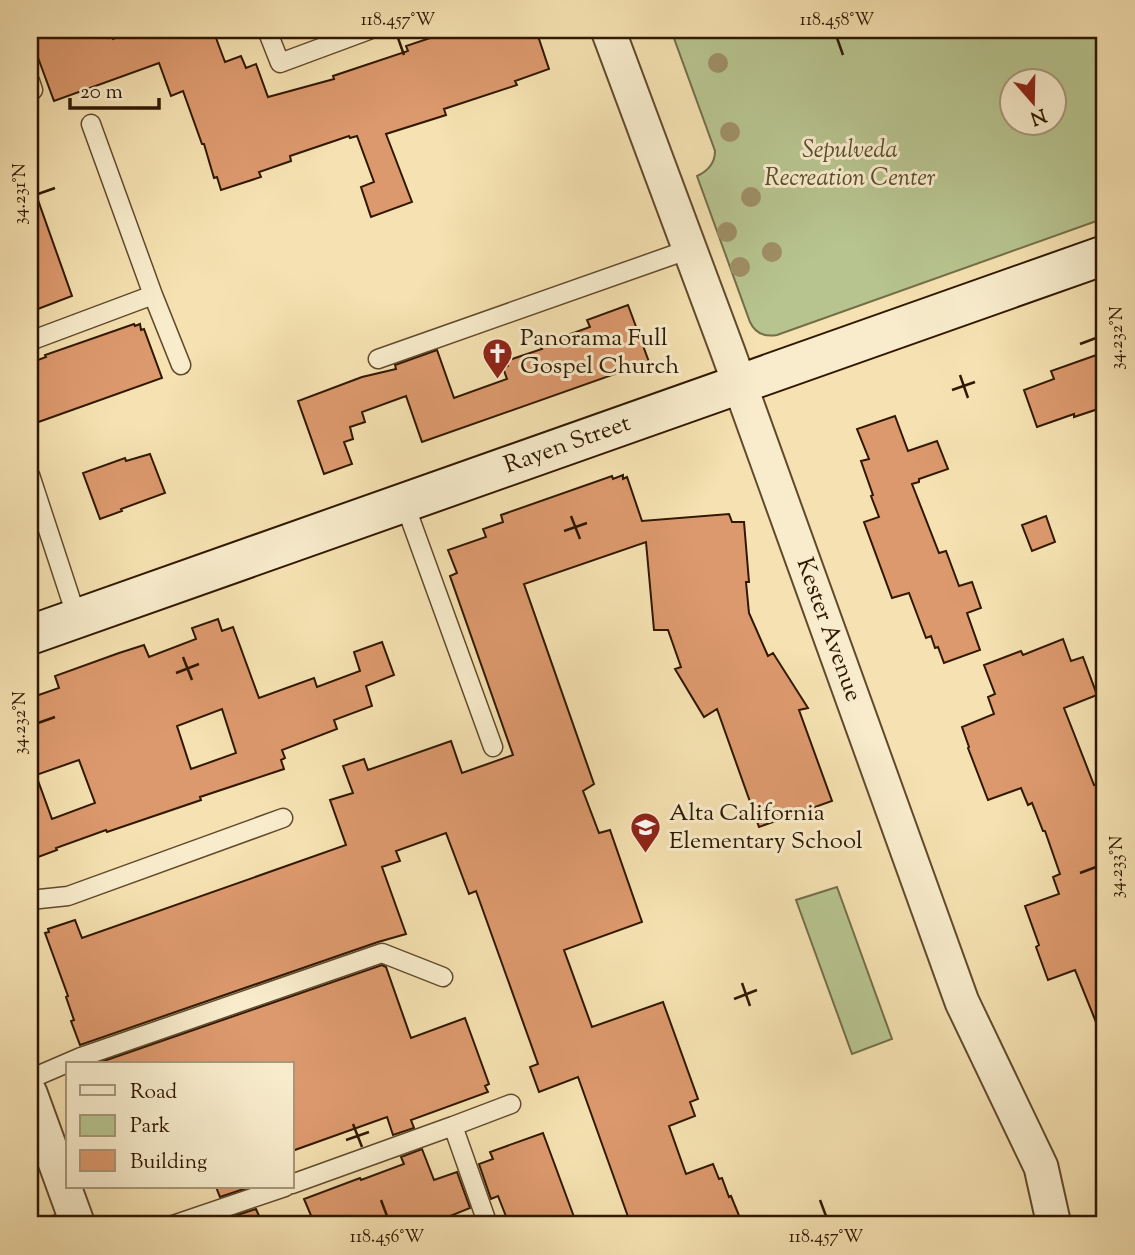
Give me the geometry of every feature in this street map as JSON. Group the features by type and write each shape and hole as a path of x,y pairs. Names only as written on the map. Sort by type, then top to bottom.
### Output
{"street":[{"name":"Kester Avenue","path":"608,30 740,383 962,1002 1041,1167 1054,1225"},
{"name":"Rayen Street","path":"30,635 1105,254"},
{"path":"32,1107 70,1223"}],"lane":[{"path":"267,30 279,63 369,30"},
{"path":"91,124 181,365"},
{"path":"378,359 690,248"},
{"path":"30,341 153,295"},
{"path":"30,475 77,618"},
{"path":"404,502 493,747"},
{"path":"30,900 68,896 283,818"},
{"path":"69,1062 382,953 443,977"},
{"path":"30,1079 66,1063"},
{"path":"294,1183 511,1104"},
{"path":"453,1126 488,1225"},
{"path":"173,1225 282,1188"}],"green space":[{"name":"Sepulveda Recreation Center","path":"671,30 1105,30 1105,218 777,335 761,333 750,322 697,176 714,160 715,151"},
{"path":"837,887 892,1039 852,1054 796,900"}],"building":[{"path":"30,30 105,30 108,38 112,36 113,39 139,30 213,30 225,62 241,56 246,68 256,64 268,97 334,79 333,76 408,51 406,46 454,30 536,30 549,69 515,81 517,85 444,109 446,115 386,134 412,202 371,217 361,187 374,182 357,136 349,136 290,156 291,161 259,172 261,177 221,190 217,177 214,178 183,91 171,96 159,63 54,101"},
{"path":"30,186 33,186 72,296 30,312"},
{"path":"628,305 649,362 422,442 406,396 362,412 365,422 350,427 353,439 344,442 352,464 324,474 298,401 362,377 396,369 395,365 437,350 454,398 507,379 503,368 508,366 506,361 542,349 540,345 590,327 587,320"},
{"path":"140,324 141,330 144,329 162,378 30,425 30,363 46,357 45,355"},
{"path":"1105,352 1105,403 1097,406 1098,409 1037,427 1024,390 1054,379 1051,371"},
{"path":"895,416 908,451 937,441 948,469 912,484 939,553 946,551 959,586 972,582 981,608 967,613 980,650 944,663 931,636 926,638 909,593 892,598 864,522 879,517 861,461 869,459 857,429"},
{"path":"150,454 165,493 100,519 83,473 125,458 126,461"},
{"path":"623,475 623,479 627,477 642,521 729,514 732,522 744,522 749,613 768,656 773,653 808,708 799,710 832,801 759,827 717,709 704,717 675,669 681,667 668,630 654,630 646,542 524,584 594,784 583,791 599,833 610,830 642,922 564,950 592,1027 663,1002 698,1099 690,1102 695,1116 669,1126 686,1174 713,1164 729,1197 731,1196 740,1218 737,1219 739,1225 631,1225 578,1077 539,1092 530,1067 538,1064 476,891 469,894 446,833 396,851 400,861 382,867 406,934 80,1045 71,1021 74,1020 66,997 68,996 45,933 49,932 48,929 75,920 82,938 346,845 330,800 353,793 343,766 364,759 368,770 451,741 462,773 513,755 450,576 457,573 448,550 486,537 483,529 503,522 501,515 612,476 613,479"},
{"path":"1046,516 1055,542 1032,551 1022,525"},
{"path":"218,619 222,631 233,627 259,698 314,678 317,687 360,671 354,652 382,642 394,675 366,686 372,706 334,720 337,729 282,750 285,758 281,760 284,769 200,797 201,800 107,832 106,830 30,860 30,698 59,688 55,676 119,653 144,645 149,657 196,639 192,628","holes":["222,709 236,753 191,769 177,726","79,760 95,803 52,819 36,775"]},
{"path":"1063,639 1071,661 1083,657 1097,695 1064,708 1094,785 1098,784 1105,804 1105,1042 1075,970 1048,980 1036,947 1039,945 1025,906 1059,894 1053,877 1060,874 1045,831 1032,803 1028,805 1021,788 988,800 962,727 994,714 988,697 995,694 984,665 1021,651 1023,655"},
{"path":"382,965 386,967 411,1038 465,1018 489,1084 485,1086 488,1092 411,1120 414,1128 393,1135 387,1117 294,1150 294,1062 101,1062"},
{"path":"543,1133 577,1225 539,1225 536,1218 531,1220 530,1216 509,1224 498,1196 491,1199 479,1164 493,1159 490,1152"},
{"path":"422,1149 434,1180 457,1172 470,1208 450,1216 449,1225 315,1225 304,1199 404,1164 401,1157"},
{"path":"216,1188 247,1188 220,1197"},
{"path":"256,1209 263,1225 230,1225 228,1218"}],"place":[{"name":"Panorama Full Gospel Church","path":"497,380"},
{"name":"Alta California Elementary School","path":"646,855"}]}
